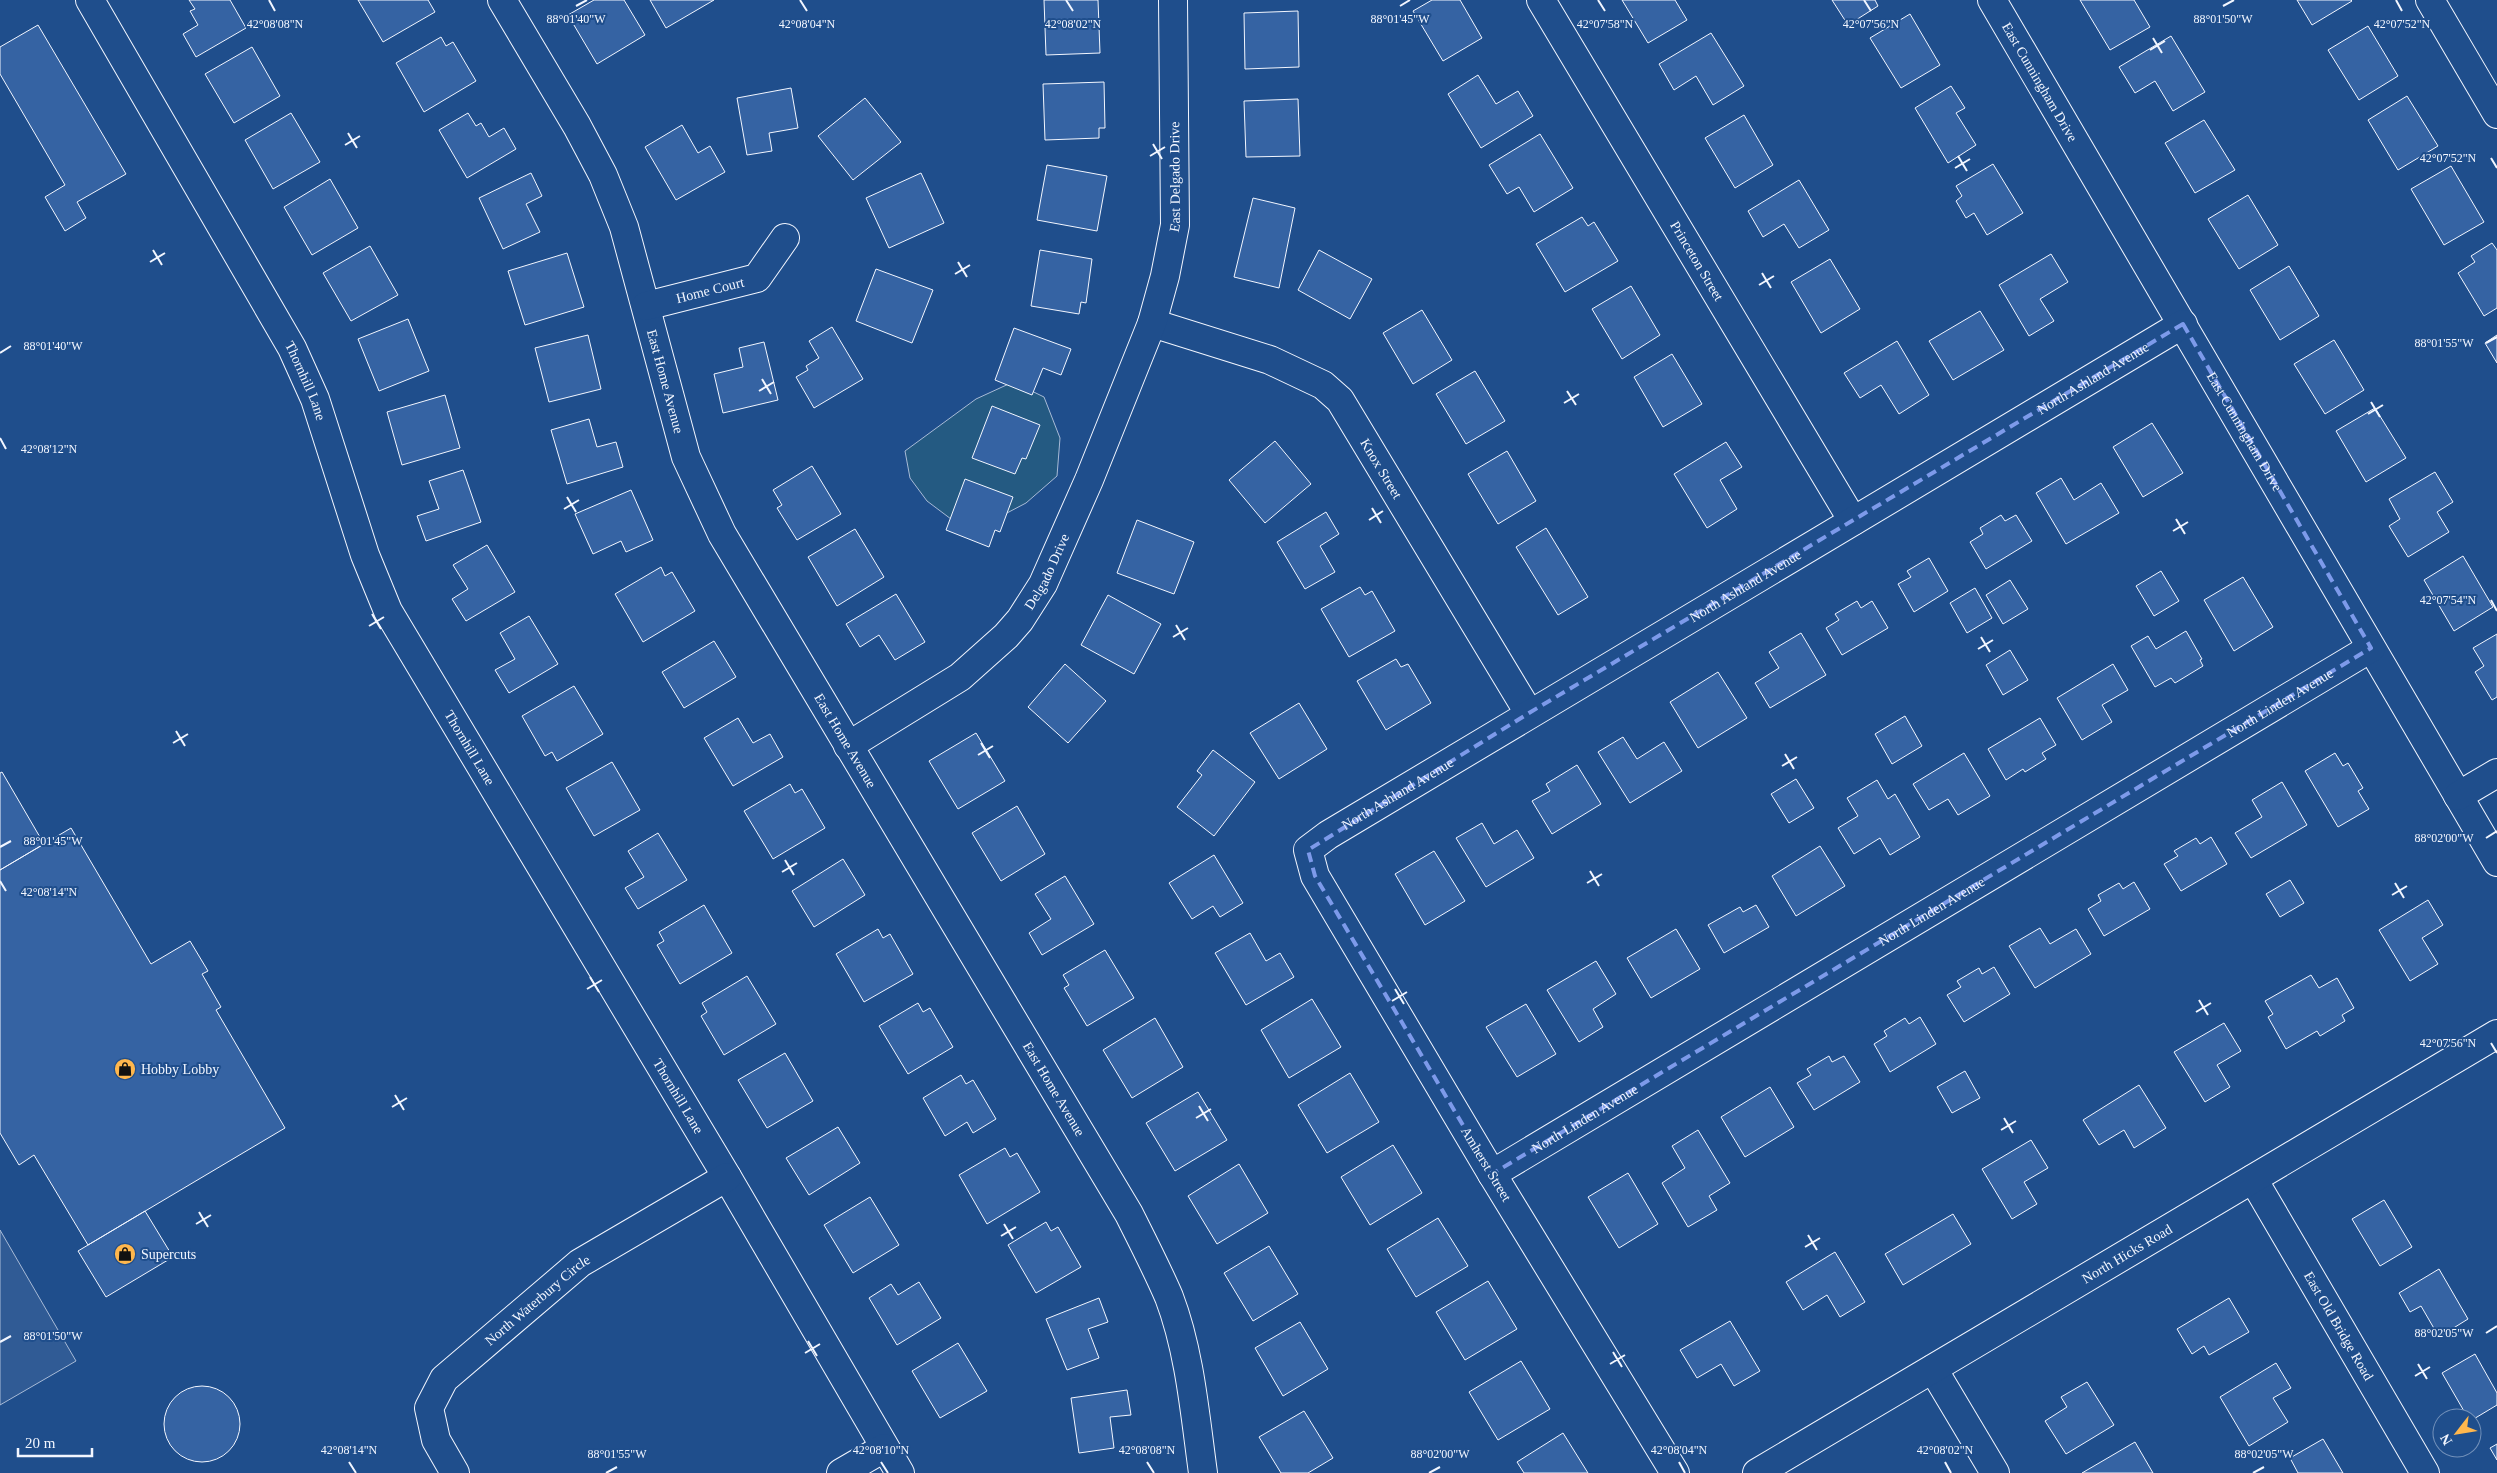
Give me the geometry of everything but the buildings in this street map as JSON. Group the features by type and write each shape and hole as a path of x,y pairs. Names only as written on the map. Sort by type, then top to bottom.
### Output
{"street":[{"name":"Thornhill Lane","path":"90,0 292,348 315,399 371,573 388,611 727,1177 900,1473"},
{"name":"East Home Avenue","path":"502,0 577,126 603,174 624,227 686,457 722,534 1129,1214 1152,1260 1169,1298 1181,1340 1203,1473"},
{"name":"East Delgado Drive","path":"1152,322 1166,276 1175,225 1173,0"},
{"name":"Princeton Street","path":"1541,0 1853,521"},
{"name":"East Cunningham Drive","path":"1992,0 2184,324 2497,862"},
{"path":"2430,0 2497,114"},
{"name":"Home Court","path":"646,306 757,278 785,238"},
{"name":"Knox Street","path":"1152,322 1270,360 1315,380 1340,400 1529,713"},
{"name":"Delgado Drive","path":"848,746 960,677 992,650 1020,620 1043,584 1089,480 1152,322"},
{"name":"North Ashland Avenue","path":"1308,850 1328,835 1529,713 2184,324"},
{"name":"North Linden Avenue","path":"1492,1174 2371,648"},
{"path":"2458,796 2497,773"},
{"name":"Amherst Street","path":"1308,850 1315,876 1492,1174 1675,1473"},
{"name":"North Hicks Road","path":"1757,1473 2497,1034"},
{"name":"North Waterbury Circle","path":"455,1473 436,1440 429,1408 444,1379 580,1263 727,1177"},
{"name":"East Old Bridge Road","path":"2253,1179 2425,1473"},
{"path":"1933,1369 1995,1473"},
{"path":"841,1473 884,1448"}],"highlighted area":[{"path":"2183,324 2371,648 1492,1174 1315,876 1308,850 1529,713"}],"shaded area":[{"path":"1013,382 1044,397 1060,438 1057,476 1026,503 986,524 951,519 927,501 910,478 905,451 976,399"},
{"path":"0,1230 76,1361 0,1405"}],"place":[{"name":"Hobby Lobby","path":"125,1069"},
{"name":"Supercuts","path":"125,1254"}]}
